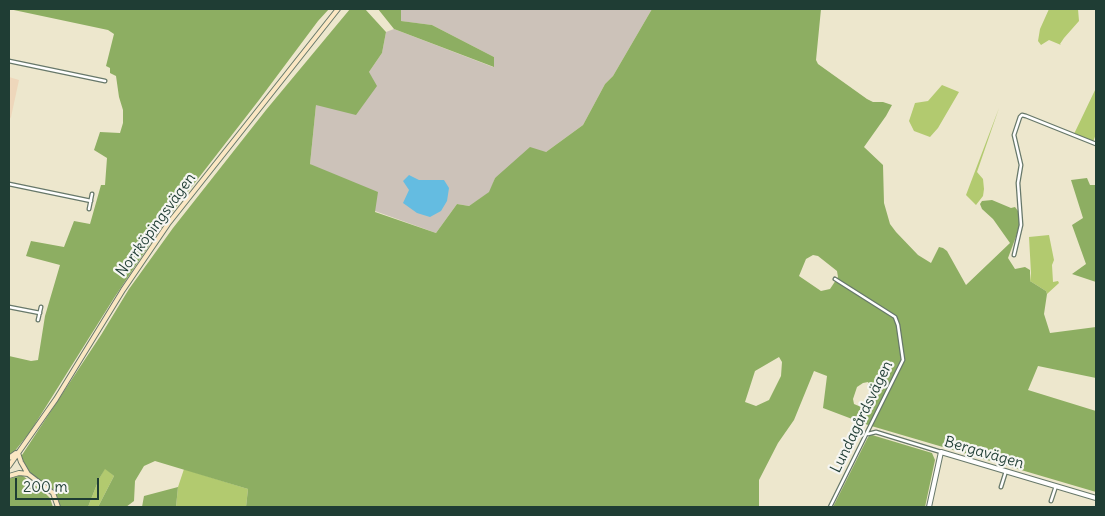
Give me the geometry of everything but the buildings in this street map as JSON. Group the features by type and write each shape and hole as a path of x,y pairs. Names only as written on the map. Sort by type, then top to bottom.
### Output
{"main road":[{"name":"Norrköpingsvägen","path":"9,466 56,399 123,290 168,224 338,9"},
{"path":"9,458 21,448"},
{"path":"18,453 28,474 53,493 58,507"},
{"path":"9,476 18,473 28,474"}],"street":[{"path":"9,61 105,81"},
{"path":"1014,255 1021,225 1018,183 1021,164 1014,136 1020,117 1022,115 1026,116 1096,144"},
{"path":"9,184 91,201"},
{"path":"89,209 92,194"},
{"name":"Lundagårdsvägen","path":"830,507 903,360 895,317 835,279"},
{"path":"9,307 40,313"},
{"path":"38,320 41,307"},
{"name":"Bergavägen","path":"867,435 870,432 876,432 1096,498"},
{"path":"929,507 940,452"},
{"path":"1001,487 1006,471"},
{"path":"1051,501 1056,486"}],"shaded area":[{"path":"401,9 652,9 613,76 605,84 583,125 546,152 495,178 490,192 469,206 457,204 436,233 375,211 310,164 316,105 369,72 382,53 386,32 394,29 493,67 494,57 432,25 400,21"},
{"path":"9,77 19,80 9,120"}],"green space":[{"path":"9,9 329,9 166,220 114,298 30,432 14,452 9,455 9,356 31,361 38,360 45,316 60,265 26,256 31,241 64,247 74,221 90,224 101,185 105,185 107,158 94,150 100,132 120,133 123,123 123,110 116,76 110,73 110,68 106,66 114,34 108,30"},
{"path":"350,9 365,9 386,32 382,53 369,72 377,86 356,115 316,105 310,164 378,192 375,212 436,233 457,204 469,206 489,192 495,178 530,147 546,152 583,125 605,84 613,76 652,9 821,9 816,60 818,64 867,99 873,102 883,102 892,105 864,147 883,165 884,203 890,224 896,232 918,255 931,263 939,247 947,251 966,285 1010,243 980,204 982,201 992,200 1011,208 1015,207 1018,211 1020,226 1008,258 1015,269 1025,267 1030,270 1030,281 1046,291 1044,314 1050,333 1096,327 1096,378 1038,366 1028,390 1096,411 1096,492 868,425 823,408 827,376 814,371 794,420 778,443 759,480 759,507 246,507 248,489 155,461 144,466 135,481 134,501 126,507 98,507 114,476 105,469 88,507 60,507 58,498 53,491 23,466 22,455 129,289 173,228 266,110","holes":["813,255 818,256 837,271 838,277 830,289 821,291 799,276 806,259","779,357 782,362 781,376 769,400 756,406 745,402 755,371","868,382 871,387 869,407 866,409 854,404 853,399 857,387"]},
{"path":"378,9 401,9 401,21 432,25 494,57 494,67 394,29"},
{"path":"1049,9 1078,9 1079,21 1064,38 1061,45 1049,40 1041,45 1038,41 1040,29"},
{"path":"942,85 959,92 938,128 930,137 914,131 909,121 915,103 928,101"},
{"path":"1096,88 1096,134 1093,142 1074,134"},
{"path":"999,108 977,172 983,179 984,189 983,196 976,205 966,195"},
{"path":"1087,178 1090,185 1096,185 1096,282 1072,274 1086,264 1072,225 1083,218 1071,180"},
{"path":"1049,235 1054,260 1052,265 1053,282 1058,281 1059,283 1047,294 1046,291 1030,281 1029,237"},
{"path":"872,435 932,453 935,460 925,507 833,507 867,439"},
{"path":"105,468 114,476 98,507 88,507 99,479"},
{"path":"184,469 248,489 246,507 176,507 178,487"},
{"path":"23,476 45,493 50,498 53,507 9,507 9,479"},
{"path":"178,487 176,507 142,507 144,496"}],"water":[{"path":"409,175 419,180 444,180 449,188 447,201 441,211 430,217 417,213 403,203 409,190 403,181"}]}
